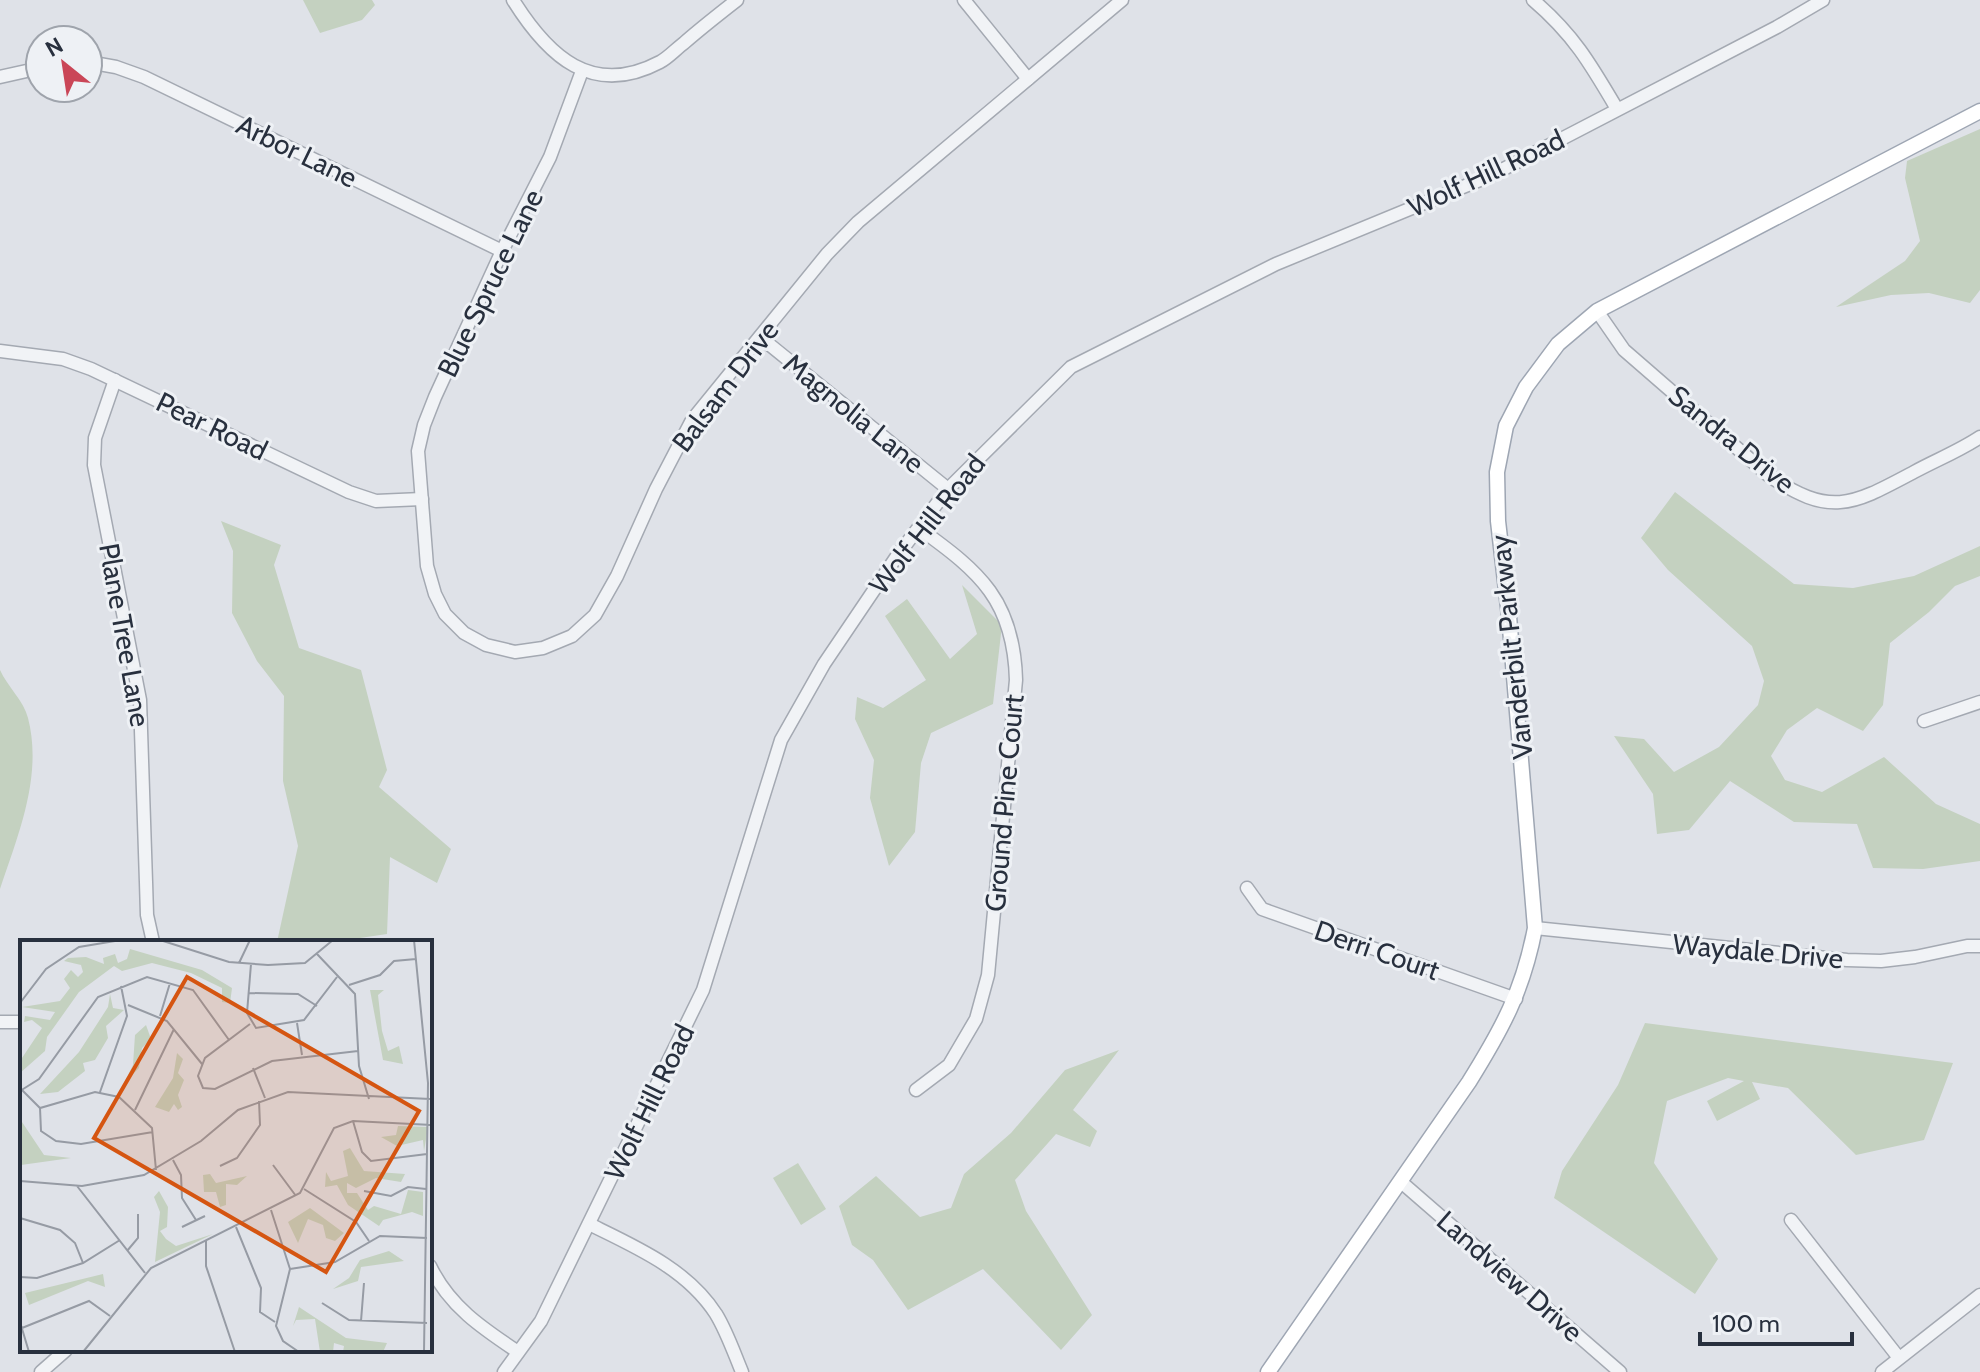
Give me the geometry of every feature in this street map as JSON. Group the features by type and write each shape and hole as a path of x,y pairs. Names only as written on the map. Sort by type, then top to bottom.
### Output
{"main road":[{"name":"Vanderbilt Parkway","path":"1268,1372 1469,1082 1499,1034 1528,967 1535,928 1512,644 1498,521 1497,472 1506,426 1526,387 1558,344 1597,311 1980,111"}],"street":[{"path":"513,0 538,36 561,58 582,71 606,76 632,74 662,61 737,0"},
{"path":"964,0 1028,79"},
{"name":"Balsam Drive","path":"422,499 427,566 435,594 445,614 464,633 486,645 515,652 543,648 572,636 595,615 692,420 827,254 858,222 1122,0"},
{"path":"1533,0 1560,23 1583,51 1617,109"},
{"name":"Wolf Hill Road","path":"504,1372 541,1321 703,990 781,740 824,664 897,556 948,489 1071,367 1276,264 1492,175 1823,0"},
{"name":"Arbor Lane","path":"104,65 144,77 502,251"},
{"name":"Blue Spruce Lane","path":"422,499 418,451 424,425 502,251 550,157 582,71"},
{"path":"0,77 24,72"},
{"name":"Sandra Drive","path":"1597,311 1624,350 1768,475 1792,491 1816,500 1859,500 1980,437"},
{"name":"Magnolia Lane","path":"760,337 948,489"},
{"name":"Pear Road","path":"0,351 63,359 115,380 349,492 376,501 422,499"},
{"name":"Plane Tree Lane","path":"115,380 95,438 94,465 140,700 147,904 153,940"},
{"name":"Ground Pine Court","path":"916,1090 949,1065 976,1019 988,975 1016,680 1015,649 1007,621 992,592 975,572 920,529"},
{"path":"1924,721 1980,702"},
{"name":"Derri Court","path":"1247,888 1262,909 1516,999"},
{"name":"Waydale Drive","path":"1535,928 1847,960 1892,959 1980,946"},
{"name":"Landview Drive","path":"1400,1181 1620,1372"},
{"path":"1791,1220 1899,1358"},
{"path":"589,1224 670,1267 697,1290 717,1316 742,1372"},
{"path":"432,1271 437,1282 458,1308 481,1328 518,1352"},
{"path":"1882,1372 1980,1295"},
{"path":"41,1372 64,1352"}],"green space":[{"path":"303,0 372,0 375,5 362,20 320,33"},
{"path":"1980,129 1980,290 1970,303 1929,293 1891,295 1836,307 1905,261 1920,241 1905,178 1907,161"},
{"path":"1675,492 1794,584 1853,588 1914,576 1980,546 1980,576 1955,586 1929,612 1890,643 1883,705 1863,731 1817,708 1787,730 1771,756 1785,780 1822,792 1884,757 1936,804 1980,824 1980,861 1923,869 1873,868 1857,824 1794,822 1730,781 1689,830 1657,834 1653,794 1614,736 1644,739 1674,772 1719,747 1758,705 1764,681 1752,646 1668,570 1641,538"},
{"path":"221,521 281,545 274,565 299,648 361,670 387,770 379,787 451,849 437,883 390,857 387,934 346,940 277,940 298,846 283,781 284,696 257,661 232,613 233,551"},
{"path":"962,585 1002,625 993,704 931,733 921,763 915,832 889,866 870,798 874,760 855,719 857,697 883,708 926,680 885,616 907,599 950,659 977,634"},
{"path":"0,670 26,712 32,740 32,762 26,805 0,889"},
{"path":"1645,1023 1953,1063 1924,1140 1856,1155 1788,1088 1752,1082 1760,1099 1717,1121 1707,1101 1744,1081 1728,1078 1667,1101 1654,1163 1718,1259 1695,1294 1554,1198 1562,1171 1618,1085"},
{"path":"1119,1050 1073,1110 1097,1131 1090,1147 1056,1134 1015,1180 1026,1211 1092,1315 1061,1350 983,1269 908,1310 873,1260 852,1245 839,1206 876,1176 920,1217 951,1208 964,1174 1011,1133 1065,1070"},
{"path":"798,1163 826,1209 801,1225 773,1178"}]}
